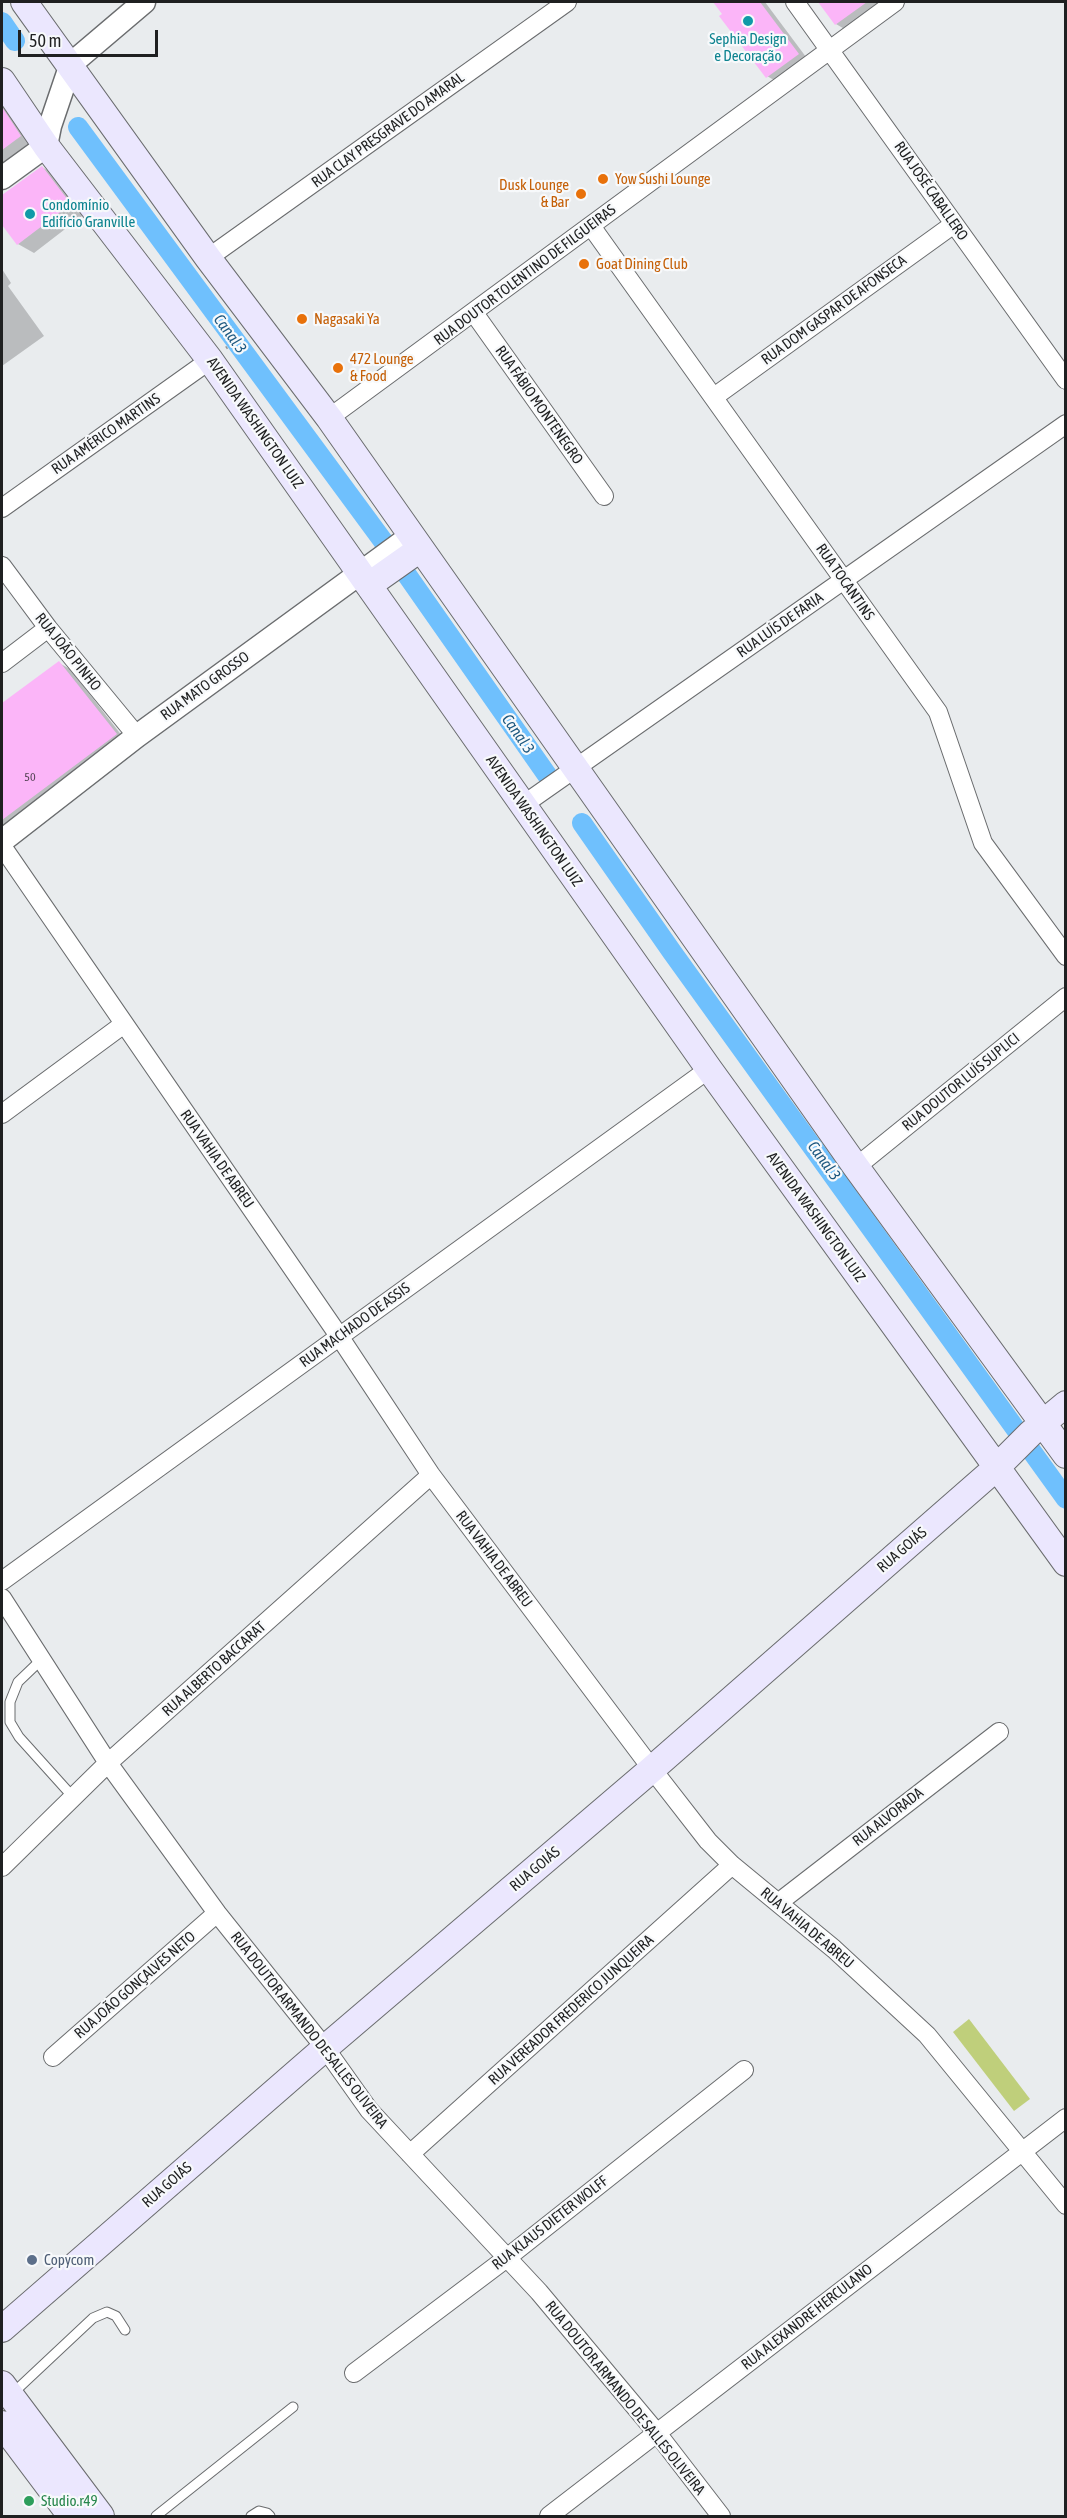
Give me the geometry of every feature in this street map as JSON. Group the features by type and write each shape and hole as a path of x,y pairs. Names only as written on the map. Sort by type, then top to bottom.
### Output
{"main road":[{"path":"24,2 71,64 208,258 329,418 856,1167 1036,1428 1065,1455"},
{"name":"AVENIDA WASHINGTON LUIZ","path":"2,81 46,146 210,360 709,1069 1003,1461 1065,1563"},
{"path":"364,579 416,542"},
{"name":"RUA GOIÁS","path":"2,2329 325,2048 652,1769 1065,1404"},
{"path":"4,2394 101,2517"},
{"path":"2,2424 71,2517"}],"street":[{"path":"2,178 46,146 50,126 71,64 144,2"},
{"name":"RUA CLAY PRESGRAVE DO AMARAL","path":"208,258 567,2"},
{"name":"RUA JOSÉ CABALLERO","path":"795,2 1065,380"},
{"name":"RUA DOUTOR TOLENTINO DE FILGUEIRAS","path":"329,418 895,2"},
{"name":"RUA DOM GASPAR DE AFONSECA","path":"714,397 954,224"},
{"name":"RUA TOCANTINS","path":"591,226 938,712 983,843 1065,956"},
{"name":"RUA FÁBIO MONTENEGRO","path":"474,313 604,496"},
{"name":"RUA AMÉRICO MARTINS","path":"2,508 210,360"},
{"name":"RUA LUÍS DE FARIA","path":"523,805 1065,424"},
{"name":"RUA JOÃO PINHO","path":"2,566 48,628 137,736"},
{"name":"RUA MATO GROSSO","path":"2,841 137,736 364,579"},
{"path":"2,663 48,628"},
{"name":"RUA VAHIA DE ABREU","path":"2,846 339,1336 431,1475 708,1841 732,1865 834,1949 927,2035 1065,2205"},
{"name":"RUA DOUTOR LUÍS SUPLICI","path":"856,1167 1065,997"},
{"path":"2,1114 124,1024"},
{"name":"RUA MACHADO DE ASSIS","path":"2,1581 709,1069"},
{"name":"RUA ALBERTO BACCARAT","path":"2,1867 108,1763 431,1475"},
{"name":"RUA DOUTOR ARMANDO DE SALLES OLIVEIRA","path":"2,1598 108,1763 217,1913 325,2048 369,2110 508,2257 657,2433 721,2517"},
{"name":"RUA ALVORADA","path":"777,1903 999,1732"},
{"name":"RUA VEREADOR FREDERICO JUNQUEIRA","path":"410,2154 732,1865"},
{"name":"RUA JOÃO GONÇALVES NETO","path":"53,2057 217,1913"},
{"name":"RUA KLAUS DIETER WOLFF","path":"354,2373 508,2257 744,2070"},
{"name":"RUA ALEXANDRE HERCULANO","path":"549,2517 1065,2118"}],"lane":[{"path":"42,1659 18,1682 10,1702 10,1722 19,1737 73,1797"},
{"path":"4,2394 93,2318 107,2312 116,2316 125,2330"},
{"path":"156,2517 293,2407"},
{"path":"250,2517 259,2511 267,2513 270,2517"}],"path":[{"path":"210,360 259,325"}],"green space":[{"path":"969,2019 1030,2099 1014,2111 953,2032"}],"building":[{"path":"713,2 760,2 799,54 766,78 719,16 722,14"},
{"path":"818,2 867,2 835,25"},
{"path":"2,107 21,136 2,150"},
{"name":"Condomínio Edifício Granville","path":"42,166 71,204 17,245 2,225 2,195"},
{"path":"59,661 117,734 2,820 2,703"}],"waterway":[{"name":"Canal 3","path":"2,22 15,41"},
{"name":"Canal 3","path":"78,127 383,541"},
{"name":"Canal 3","path":"407,575 547,775"},
{"name":"Canal 3","path":"582,823 672,952 1066,1499"}],"place":[{"name":"Sephia Design e Decoração","path":"748,21"},
{"name":"Yow Sushi Lounge","path":"603,179"},
{"name":"Dusk Lounge & Bar","path":"581,194"},
{"name":"Condomínio Edifício Granville","path":"30,214"},
{"name":"Goat Dining Club","path":"584,264"},
{"name":"Nagasaki Ya","path":"302,319"},
{"name":"472 Lounge & Food","path":"338,368"},
{"name":"Copycom","path":"32,2260"},
{"name":"Studio.r49","path":"29,2501"}]}
